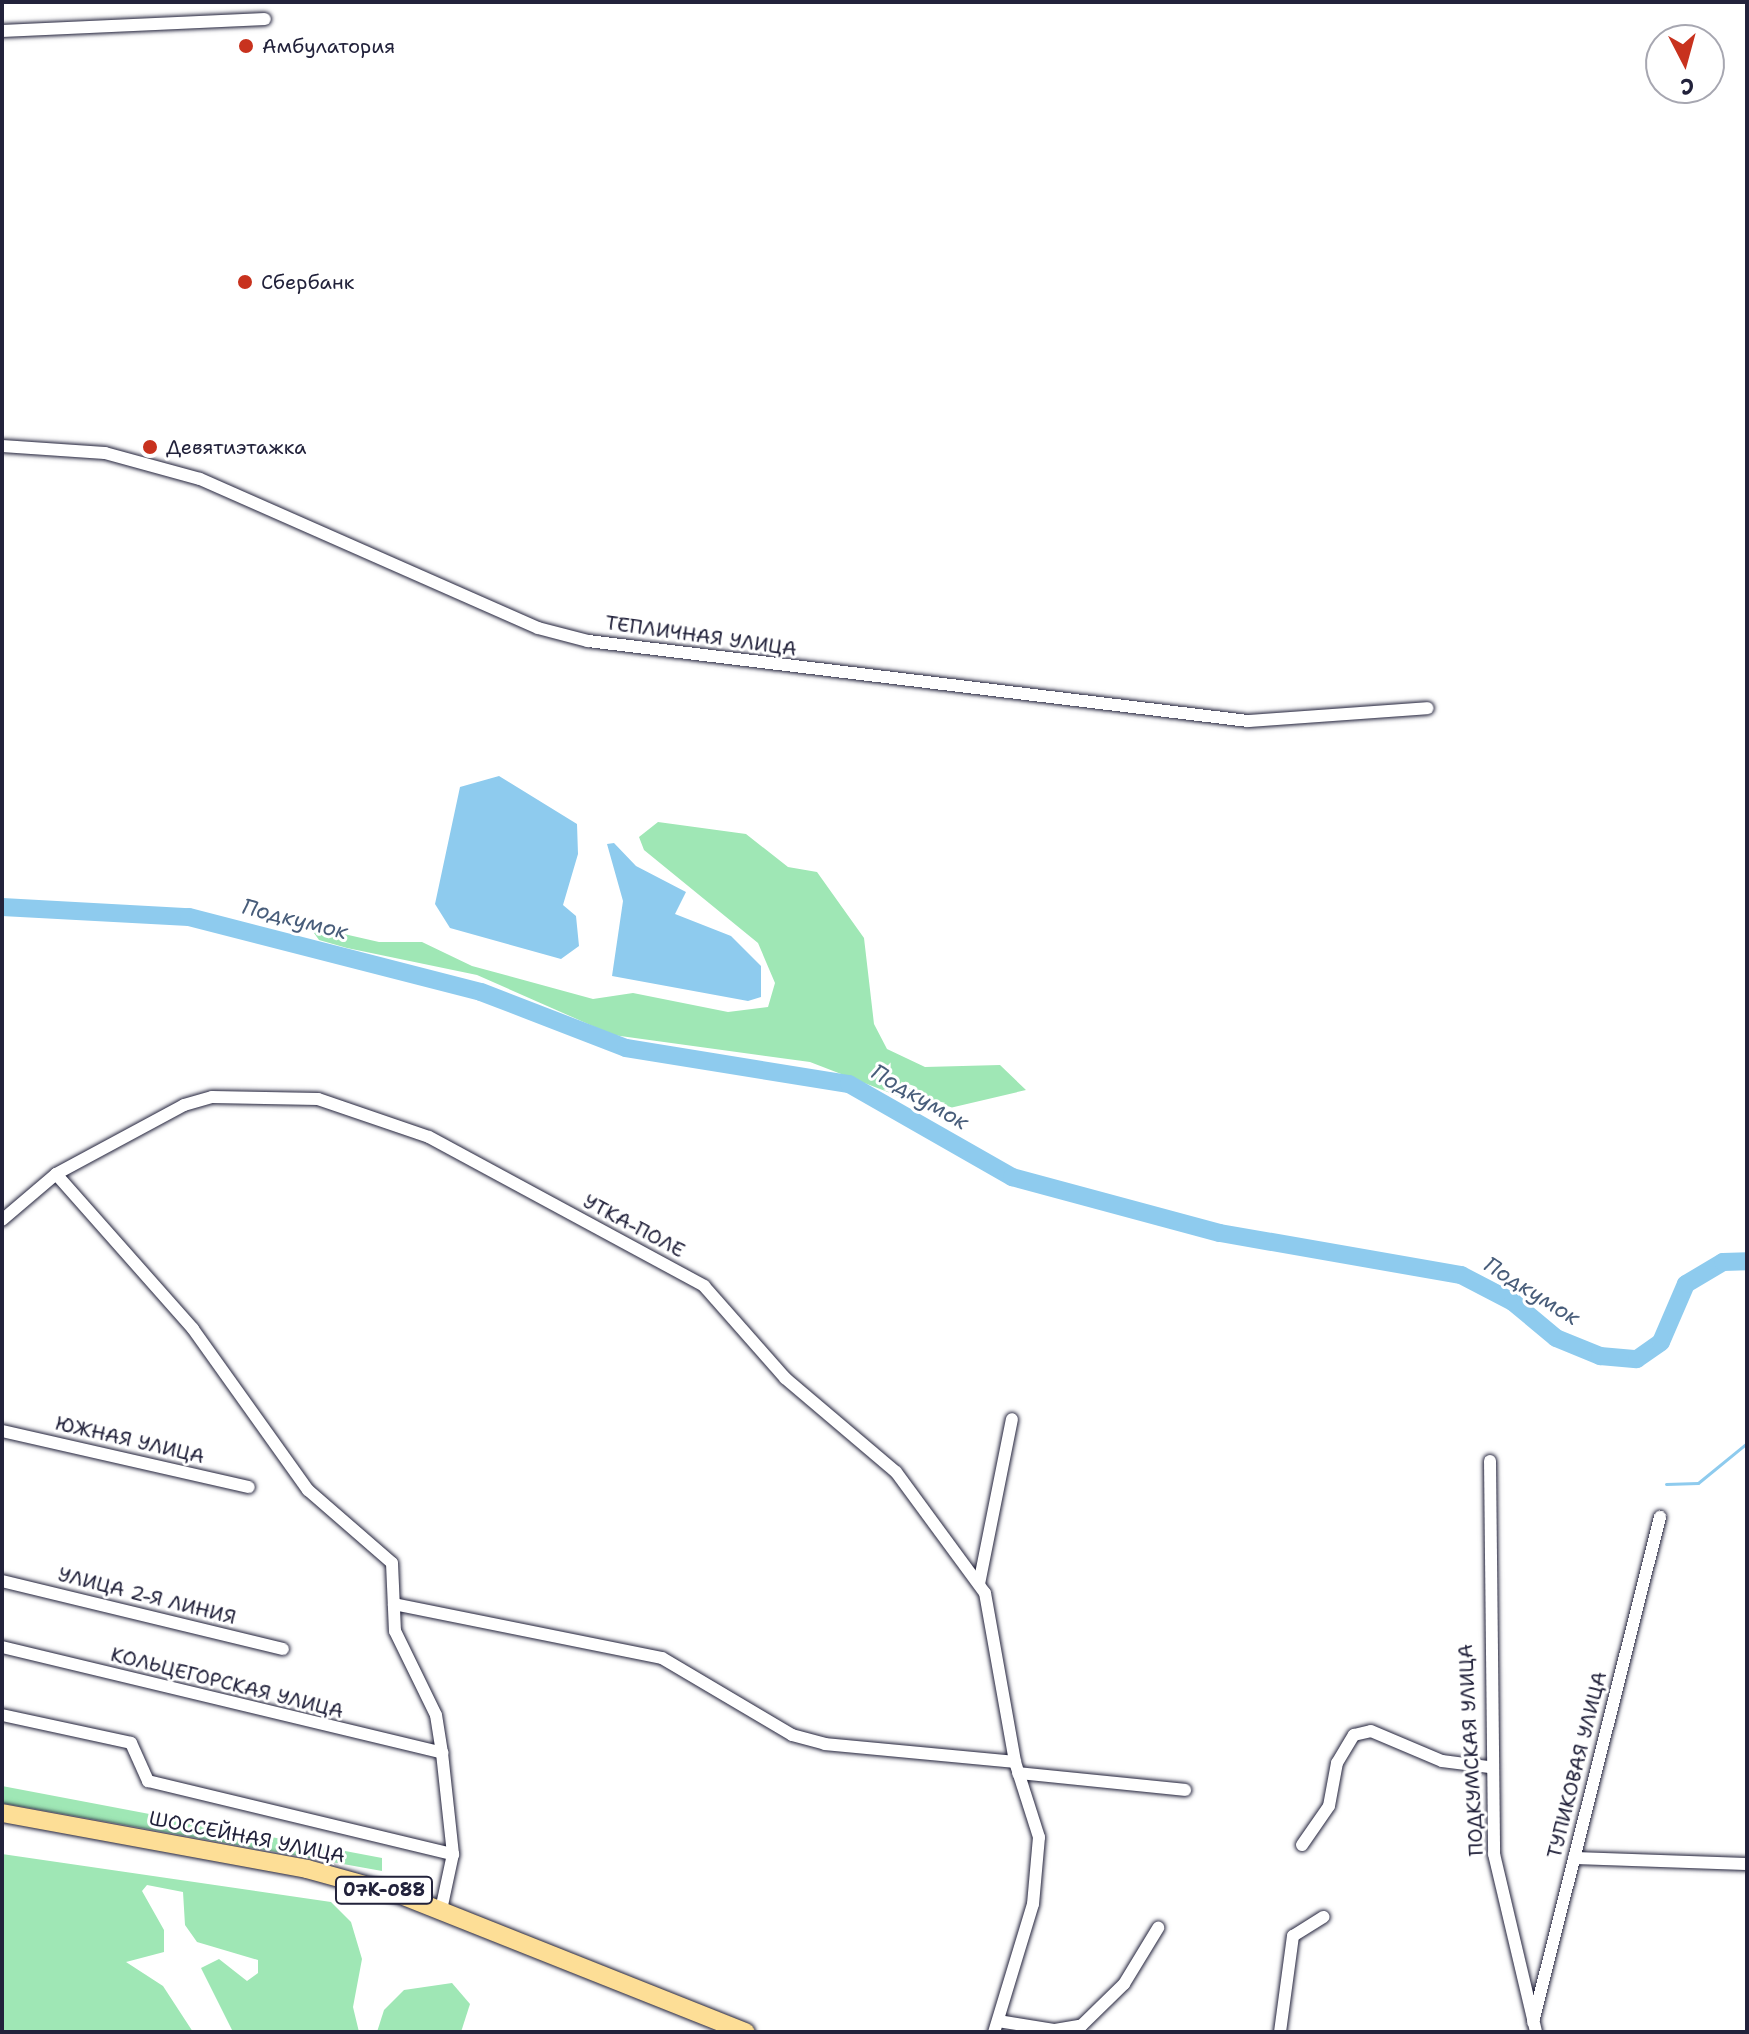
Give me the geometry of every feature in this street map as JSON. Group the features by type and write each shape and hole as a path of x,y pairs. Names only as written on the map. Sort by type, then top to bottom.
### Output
{"main road":[{"name":"ШОССЕЙНАЯ УЛИЦА","path":"2,1813 307,1869 441,1910 746,2032"}],"street":[{"path":"2,31 265,19"},
{"name":"ТЕПЛИЧНАЯ УЛИЦА","path":"2,446 105,453 200,479 524,623 588,641 1248,721 1428,708"},
{"name":"УТКА-ПОЛЕ","path":"2,1220 56,1174 212,1097 318,1099 429,1137 704,1286 785,1378 896,1472 979,1584 1016,1768 1039,1837 1033,1904 996,2027"},
{"path":"56,1174 193,1329 308,1490 383,1549 392,1563 395,1631 436,1715 442,1753 453,1854 441,1910"},
{"path":"979,1584 1012,1419"},
{"name":"ЮЖНАЯ УЛИЦА","path":"2,1431 249,1487"},
{"name":"ПОДКУМСКАЯ УЛИЦА","path":"1490,1461 1488,1767 1494,1854 1534,2027"},
{"name":"ТУПИКОВАЯ УЛИЦА","path":"1534,2027 1660,1517"},
{"name":"УЛИЦА 2-Я ЛИНИЯ","path":"2,1581 283,1649"},
{"path":"394,1604 662,1658 792,1735 825,1744 1185,1790"},
{"name":"КОЛЬЦЕГОРСКАЯ УЛИЦА","path":"2,1647 442,1753"},
{"name":"ШОССЕЙНАЯ УЛИЦА","path":"2,1715 131,1743 148,1781 453,1854"},
{"path":"1302,1845 1329,1806 1337,1763 1354,1735 1371,1731 1442,1761 1488,1767"},
{"path":"1574,1858 1747,1864"},
{"path":"1280,2032 1293,1936 1324,1917"},
{"path":"996,2027 1055,2030 1082,2025 1103,2011 1158,1928"}],"green space":[{"path":"658,822 746,834 788,867 817,872 864,938 874,1024 887,1049 925,1067 1000,1065 1026,1090 937,1111 810,1062 613,1035 477,975 319,940 309,926 379,942 422,942 472,966 593,999 633,993 728,1012 768,1007 775,983 758,943 644,850 639,837"},
{"path":"2,1786 382,1858 382,1871 2,1803"},
{"path":"2,1854 331,1902 351,1922 362,1959 353,2007 359,2032 233,2032 201,1968 219,1959 247,1981 258,1973 258,1960 197,1942 185,1925 183,1892 147,1885 142,1891 164,1930 164,1952 126,1962 163,1986 193,2032 2,2032"},
{"path":"452,1983 470,2004 461,2032 377,2032 384,2010 404,1990"}],"water":[{"path":"499,776 577,824 578,854 563,905 576,916 579,946 561,959 450,928 435,904 460,787"},
{"path":"614,843 636,866 686,892 675,914 731,936 761,966 761,997 748,1001 612,976 623,901 607,844"}],"waterway":[{"name":"Подкумок","path":"2,907 189,917 481,992 626,1048 849,1084 1012,1177 1220,1233 1461,1275 1513,1302 1556,1338 1600,1356 1637,1359 1661,1342 1686,1284 1723,1262 1747,1261"},
{"path":"1666,1484 1698,1483 1747,1443"}],"place":[{"name":"Амбулатория","path":"246,46"},
{"name":"Сбербанк","path":"245,282"},
{"name":"Девятиэтажка","path":"150,447"}]}
